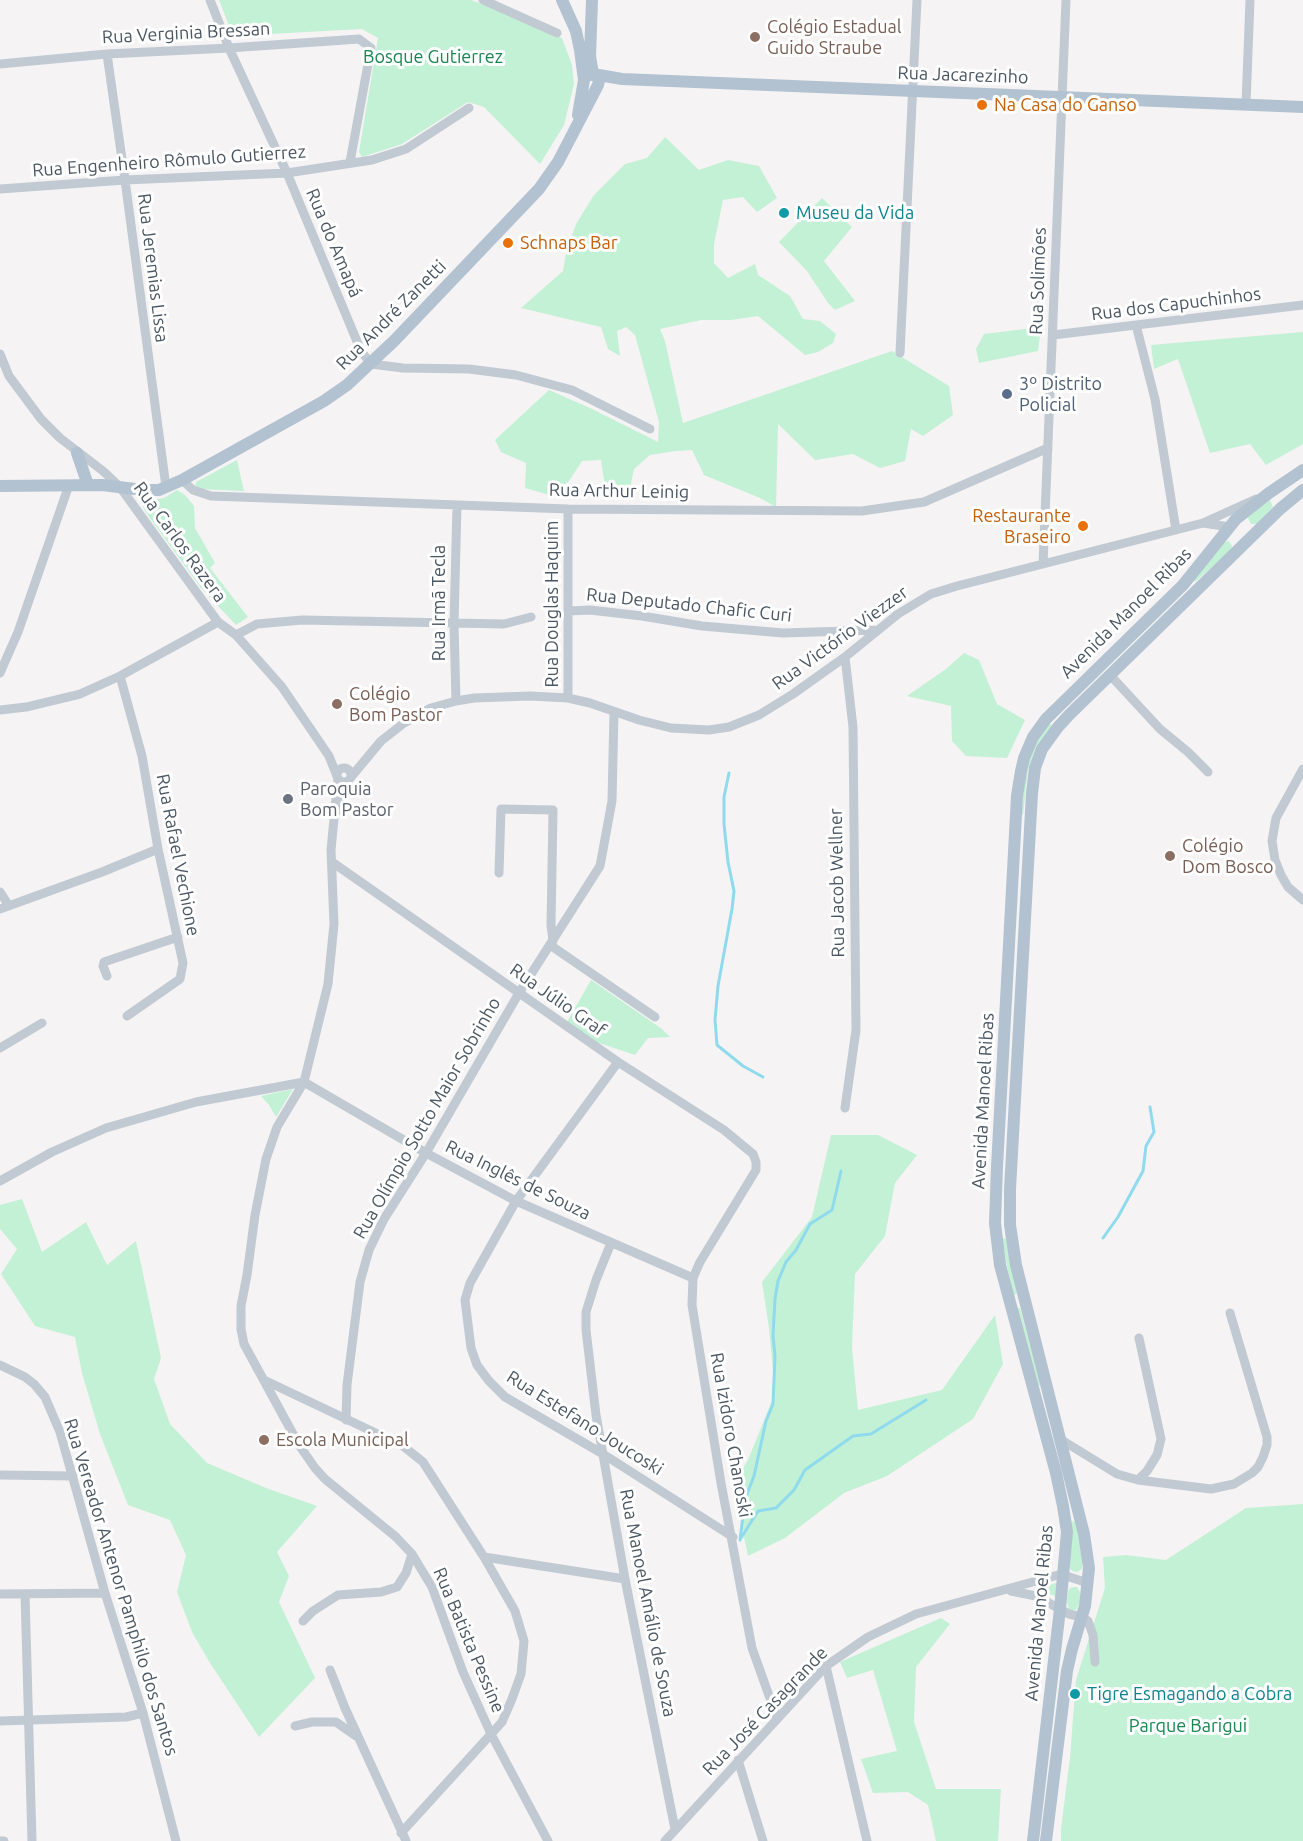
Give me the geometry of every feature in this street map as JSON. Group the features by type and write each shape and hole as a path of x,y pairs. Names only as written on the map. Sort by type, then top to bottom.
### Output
{"main road":[{"path":"562,0 592,81"},
{"path":"592,0 590,57 592,81"},
{"name":"Rua Jacarezinho","path":"592,81 622,79 1303,107"},
{"name":"Rua André Zanetti","path":"120,487 153,491 166,488 324,401 347,385 371,364 538,189 558,162 574,130 592,81"},
{"path":"78,453 88,485"},
{"name":"Avenida Manoel Ribas","path":"1033,1841 1067,1541 1056,1473 1000,1265 995,1223 1019,782 1024,758 1033,737 1057,708 1179,589 1244,512 1303,470"},
{"path":"0,486 120,487"},
{"name":"Avenida Manoel Ribas","path":"1046,1841 1067,1671 1071,1649 1082,1617 1088,1583 1087,1547 1014,1257 1010,1225 1010,1189 1032,793 1038,758 1058,727 1257,531 1303,490"},
{"path":"1269,493 1280,509"},
{"path":"1230,527 1257,531"},
{"path":"1011,917 1016,923 1025,919"},
{"path":"1009,953 1015,950 1023,957"},
{"path":"997,1167 1002,1169 1010,1189"},
{"path":"1042,1421 1054,1437 1060,1440"},
{"path":"1056,1473 1064,1474 1074,1494"}],"street":[{"name":"Rua do Amapá","path":"210,0 229,48 287,173 361,351 371,364"},
{"path":"483,0 557,33"},
{"path":"900,353 917,0"},
{"name":"Rua Solimões","path":"1043,564 1066,0"},
{"path":"1246,104 1250,0"},
{"name":"Rua Verginia Bressan","path":"0,64 107,54 359,39 371,48 350,162"},
{"name":"Rua Jeremias Lissa","path":"107,54 166,488"},
{"name":"Rua Engenheiro Rômulo Gutierrez","path":"0,189 125,180 287,173 372,160 406,149 470,108"},
{"name":"Rua dos Capuchinhos","path":"1053,335 1303,305"},
{"path":"1136,325 1155,399 1176,530"},
{"name":"Rua Carlos Razera","path":"0,354 9,376 41,418 78,453 120,487 218,622 236,635 292,700 328,756 341,773 351,773 350,778"},
{"path":"371,364 403,368 469,369 516,375 572,390 650,429"},
{"name":"Rua Arthur Leinig","path":"182,480 193,490 211,496 568,509 862,511 924,502 1048,448"},
{"path":"0,674 18,632 69,485"},
{"name":"Rua Victório Viezzer","path":"333,828 350,778 368,754 404,723 431,708 456,701 513,696 568,698 654,724 686,730 729,727 774,707 845,657 909,606 931,594 957,585 1203,523 1269,493"},
{"name":"Rua Irmã Tecla","path":"456,701 454,624 457,506"},
{"name":"Rua Douglas Haquim","path":"568,509 568,698"},
{"name":"Rua Victório Viezzer","path":"1203,523 1230,527"},
{"name":"Rua Deputado Chafic Curi","path":"569,610 590,610 702,626 783,633 878,630"},
{"path":"236,635 257,624 303,620 504,624 531,617"},
{"path":"0,710 26,707 80,694 120,676 218,622"},
{"name":"Rua Jacob Wellner","path":"845,657 853,728 856,1030 845,1108"},
{"path":"1110,675 1160,729 1208,772"},
{"name":"Rua Rafael Vechione","path":"120,676 142,756 158,849 183,963 180,979 127,1016"},
{"name":"Rua Olímpio Sotto Maior Sobrinho","path":"346,1420 347,1386 360,1282 369,1250 384,1219 426,1153 519,993 600,866 612,801 614,712"},
{"name":"Rua Victório Viezzer","path":"304,1082 325,999 331,964 335,905 332,862 333,828 341,773 368,754"},
{"path":"1302,897 1288,887 1281,876 1273,851 1272,832 1279,811 1303,768"},
{"path":"499,873 501,809 553,810 552,943 655,1017"},
{"path":"0,892 4,908 158,849"},
{"name":"Rua Júlio Graf","path":"332,862 618,1062 724,1130 753,1154 756,1170"},
{"path":"107,976 103,966 104,962 178,937"},
{"path":"0,1048 42,1023"},
{"name":"Rua Estefano Joucoski","path":"618,1062 516,1201 470,1282 465,1300 471,1348 477,1365 505,1397 603,1454 733,1537"},
{"path":"0,1181 52,1152 106,1128 196,1102 304,1082"},
{"name":"Rua Inglês de Souza","path":"304,1082 426,1153 516,1201 693,1278"},
{"name":"Rua Batista Pessine","path":"304,1082 278,1127 266,1160 241,1306 241,1329 244,1344 299,1445 315,1468 396,1537 412,1554 432,1587 463,1672 491,1734 548,1841"},
{"name":"Rua Izidoro Chanoski","path":"756,1170 700,1262 693,1278 692,1305 721,1483 733,1537 752,1648 777,1718"},
{"name":"Rua Manoel Amálio de Souza","path":"611,1243 586,1312 586,1330 596,1415 625,1579 675,1829"},
{"path":"1060,1440 1107,1469 1138,1479 1203,1488 1220,1488 1243,1480 1258,1467 1267,1445 1267,1437 1230,1313"},
{"path":"1138,1479 1147,1471 1157,1455 1161,1439 1139,1338"},
{"name":"Rua Vereador Antenor Pamphilo dos Santos","path":"0,1365 34,1384 45,1397 60,1432 105,1593 143,1713 176,1841"},
{"path":"264,1380 403,1446 423,1462 484,1557 515,1611 524,1641 521,1674 501,1722 404,1838 393,1841"},
{"path":"0,1475 73,1476"},
{"path":"303,1621 313,1611 338,1595 381,1592 397,1587 406,1573 412,1554"},
{"path":"484,1557 625,1579"},
{"path":"1063,1575 1088,1583"},
{"name":"Rua José Casagrande","path":"665,1841 826,1666 868,1637 897,1621 935,1607 1063,1575"},
{"name":"Rua José Casagrande","path":"1005,1590 1036,1596 1069,1614 1082,1617"},
{"path":"0,1594 105,1593"},
{"path":"25,1594 32,1841"},
{"path":"1082,1617 1091,1626 1095,1662"},
{"path":"826,1666 867,1841"},
{"path":"330,1670 404,1838"},
{"path":"0,1721 126,1718 143,1713"},
{"path":"295,1726 312,1722 336,1722 358,1738"},
{"path":"738,1760 763,1841"}],"green space":[{"name":"Bosque Gutierrez","path":"219,0 471,0 562,38 572,65 574,84 564,125 540,164 484,107 468,102 402,144 362,157 359,152 378,38 362,29 233,36"},
{"path":"665,137 699,170 728,160 759,166 777,198 757,212 743,197 723,200 714,244 714,263 728,278 755,264 758,275 790,296 803,319 820,321 836,334 833,343 818,352 805,355 758,316 731,320 701,320 660,329 665,341 683,423 892,351 949,386 953,415 923,436 911,429 905,461 880,468 853,454 815,460 778,424 776,507 704,475 692,450 650,455 634,469 629,494 605,487 601,460 582,461 569,481 553,496 525,488 526,463 501,452 495,440 549,390 658,442 659,422 635,335 626,327 617,331 620,356 608,349 601,327 521,308 563,271 566,253 576,224 594,195 625,164 647,158"},
{"path":"822,198 852,227 824,261 855,301 835,310 807,271 779,242"},
{"path":"1041,327 1038,351 979,363 976,349 984,334"},
{"path":"1303,332 1303,444 1266,465 1250,444 1210,453 1178,359 1154,369 1151,345"},
{"path":"237,460 244,491 200,489 195,486 196,482"},
{"path":"177,490 185,495 194,506 195,528 215,563 210,568 248,617 236,625 201,588 144,510 144,501 164,498"},
{"path":"1270,500 1273,507 1257,524 1251,524 1249,515"},
{"path":"1229,541 1232,546 1231,550 1195,582 1194,579 1225,542"},
{"path":"964,653 979,660 997,704 1025,720 1007,758 966,756 952,741 951,706 907,696 946,669"},
{"path":"1049,723 1052,727 1034,754 1028,770 1023,815 1021,813 1026,768 1036,743"},
{"path":"591,980 662,1029 670,1037 648,1038 635,1055 596,1042 567,1022"},
{"path":"293,1089 276,1117 261,1096"},
{"path":"831,1135 878,1135 917,1155 895,1183 885,1236 855,1274 852,1348 858,1410 942,1390 995,1315 1003,1364 973,1419 887,1476 844,1493 785,1538 748,1556 733,1484 748,1460 775,1393 762,1282 812,1217"},
{"path":"22,1199 42,1252 86,1222 107,1265 136,1241 161,1358 154,1379 170,1424 207,1463 266,1488 317,1506 277,1552 289,1576 279,1602 315,1678 259,1737 192,1632 177,1592 186,1555 170,1520 128,1505 100,1434 82,1373 75,1337 35,1326 1,1274 17,1249 0,1229 0,1205"},
{"path":"1002,1238 1006,1239 1017,1294 1014,1295 1006,1262"},
{"path":"1017,1308 1020,1308 1041,1385 1038,1386"},
{"name":"Parque Barigui","path":"1303,1504 1303,1841 1061,1841 1076,1680 1105,1588 1103,1557 1126,1555 1166,1560 1246,1508"},
{"path":"1076,1521 1082,1558 1082,1569 1077,1572 1072,1571 1069,1567 1070,1522"},
{"path":"1056,1583 1057,1595 1055,1596 1034,1589"},
{"path":"1077,1587 1080,1592 1080,1602 1076,1610 1069,1610 1068,1591 1070,1588"},
{"path":"941,1618 950,1624 916,1667 914,1722 936,1789 1001,1789 998,1841 936,1841 928,1805 908,1792 873,1793 861,1759 897,1751 873,1670 847,1678 840,1662"}],"waterway":[{"path":"729,773 724,797 724,824 734,891 718,986 715,1020 717,1045 743,1066 763,1077"},
{"path":"1103,1238 1118,1217 1143,1171 1146,1146 1154,1132 1150,1107"},
{"path":"740,1540 745,1499 754,1476 766,1421 773,1404 775,1356 773,1336 778,1281 786,1262 796,1250 810,1224 832,1210 841,1171"},
{"path":"741,1538 758,1511 776,1508 794,1490 805,1470 853,1436 871,1434 926,1400"}],"place":[{"name":"Colégio Estadual Guido Straube","path":"755,37"},
{"name":"Na Casa do Ganso","path":"982,105"},
{"name":"Museu da Vida","path":"784,213"},
{"name":"Schnaps Bar","path":"508,243"},
{"name":"3º Distrito Policial","path":"1007,394"},
{"name":"Restaurante Braseiro","path":"1083,526"},
{"name":"Colégio Bom Pastor","path":"337,704"},
{"name":"Paroquia Bom Pastor","path":"288,799"},
{"name":"Colégio Dom Bosco","path":"1170,856"},
{"name":"Escola Municipal","path":"264,1440"},
{"name":"Tigre Esmagando a Cobra","path":"1075,1694"}]}
